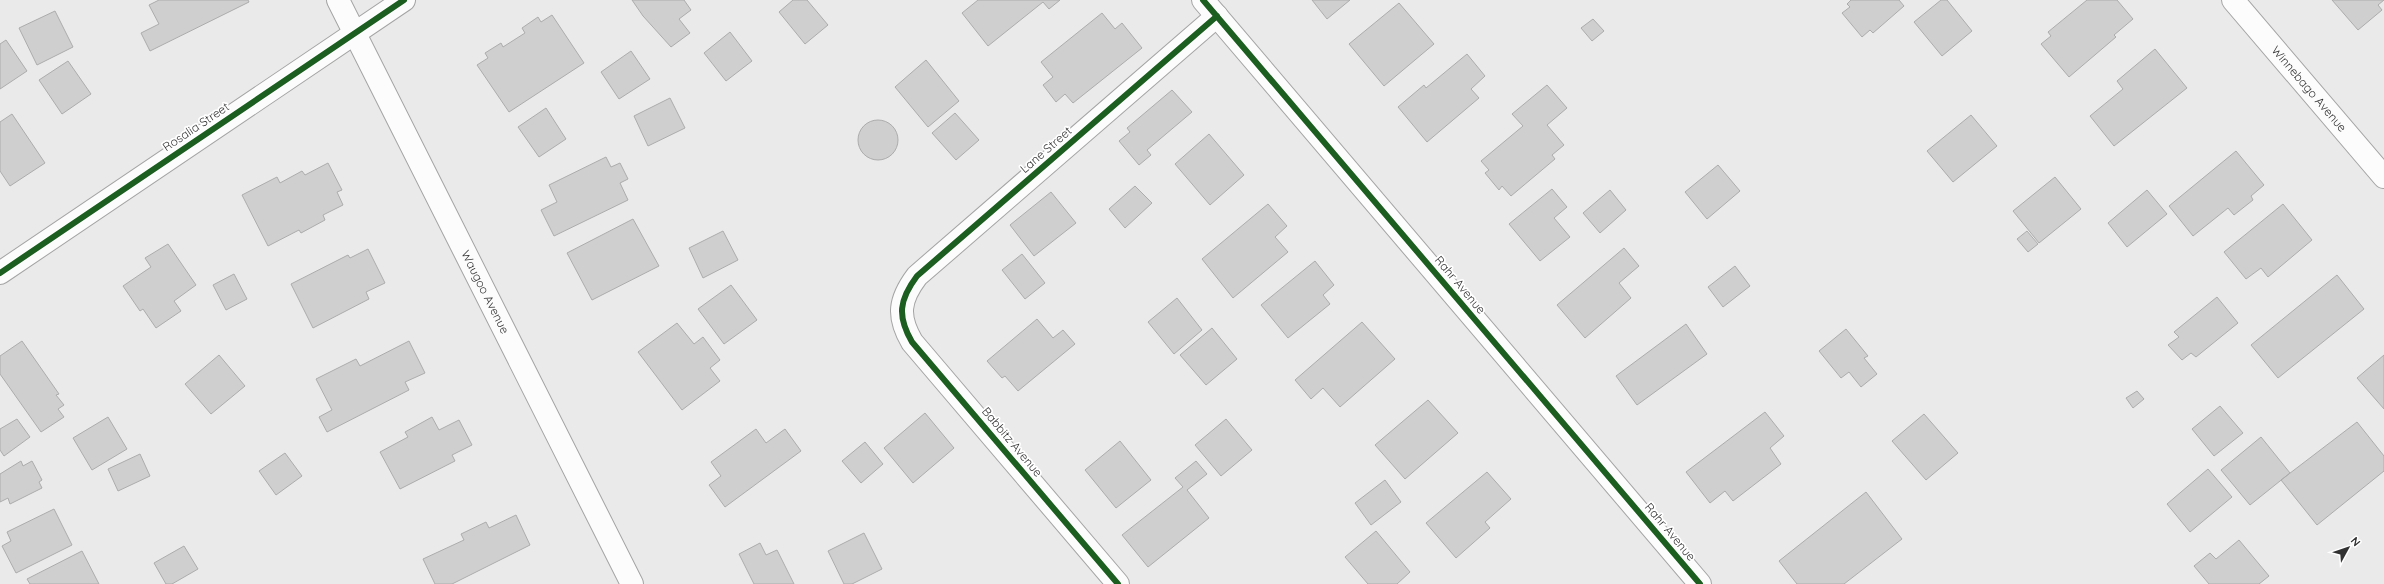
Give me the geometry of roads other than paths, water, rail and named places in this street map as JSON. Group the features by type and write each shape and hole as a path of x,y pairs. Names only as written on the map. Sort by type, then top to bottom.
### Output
{"street":[{"name":"Waugoo Avenue","path":"338,0 632,584"},
{"name":"Rosalia Street","path":"0,273 404,0"},
{"name":"Winnebago Avenue","path":"2233,0 2384,177"},
{"name":"Lane Street","path":"901,309 906,292 917,276 1210,8"},
{"name":"Rahr Avenue","path":"1210,8 1700,584"},
{"name":"Babbitz Avenue","path":"901,309 904,328 912,342 1118,584"}]}
